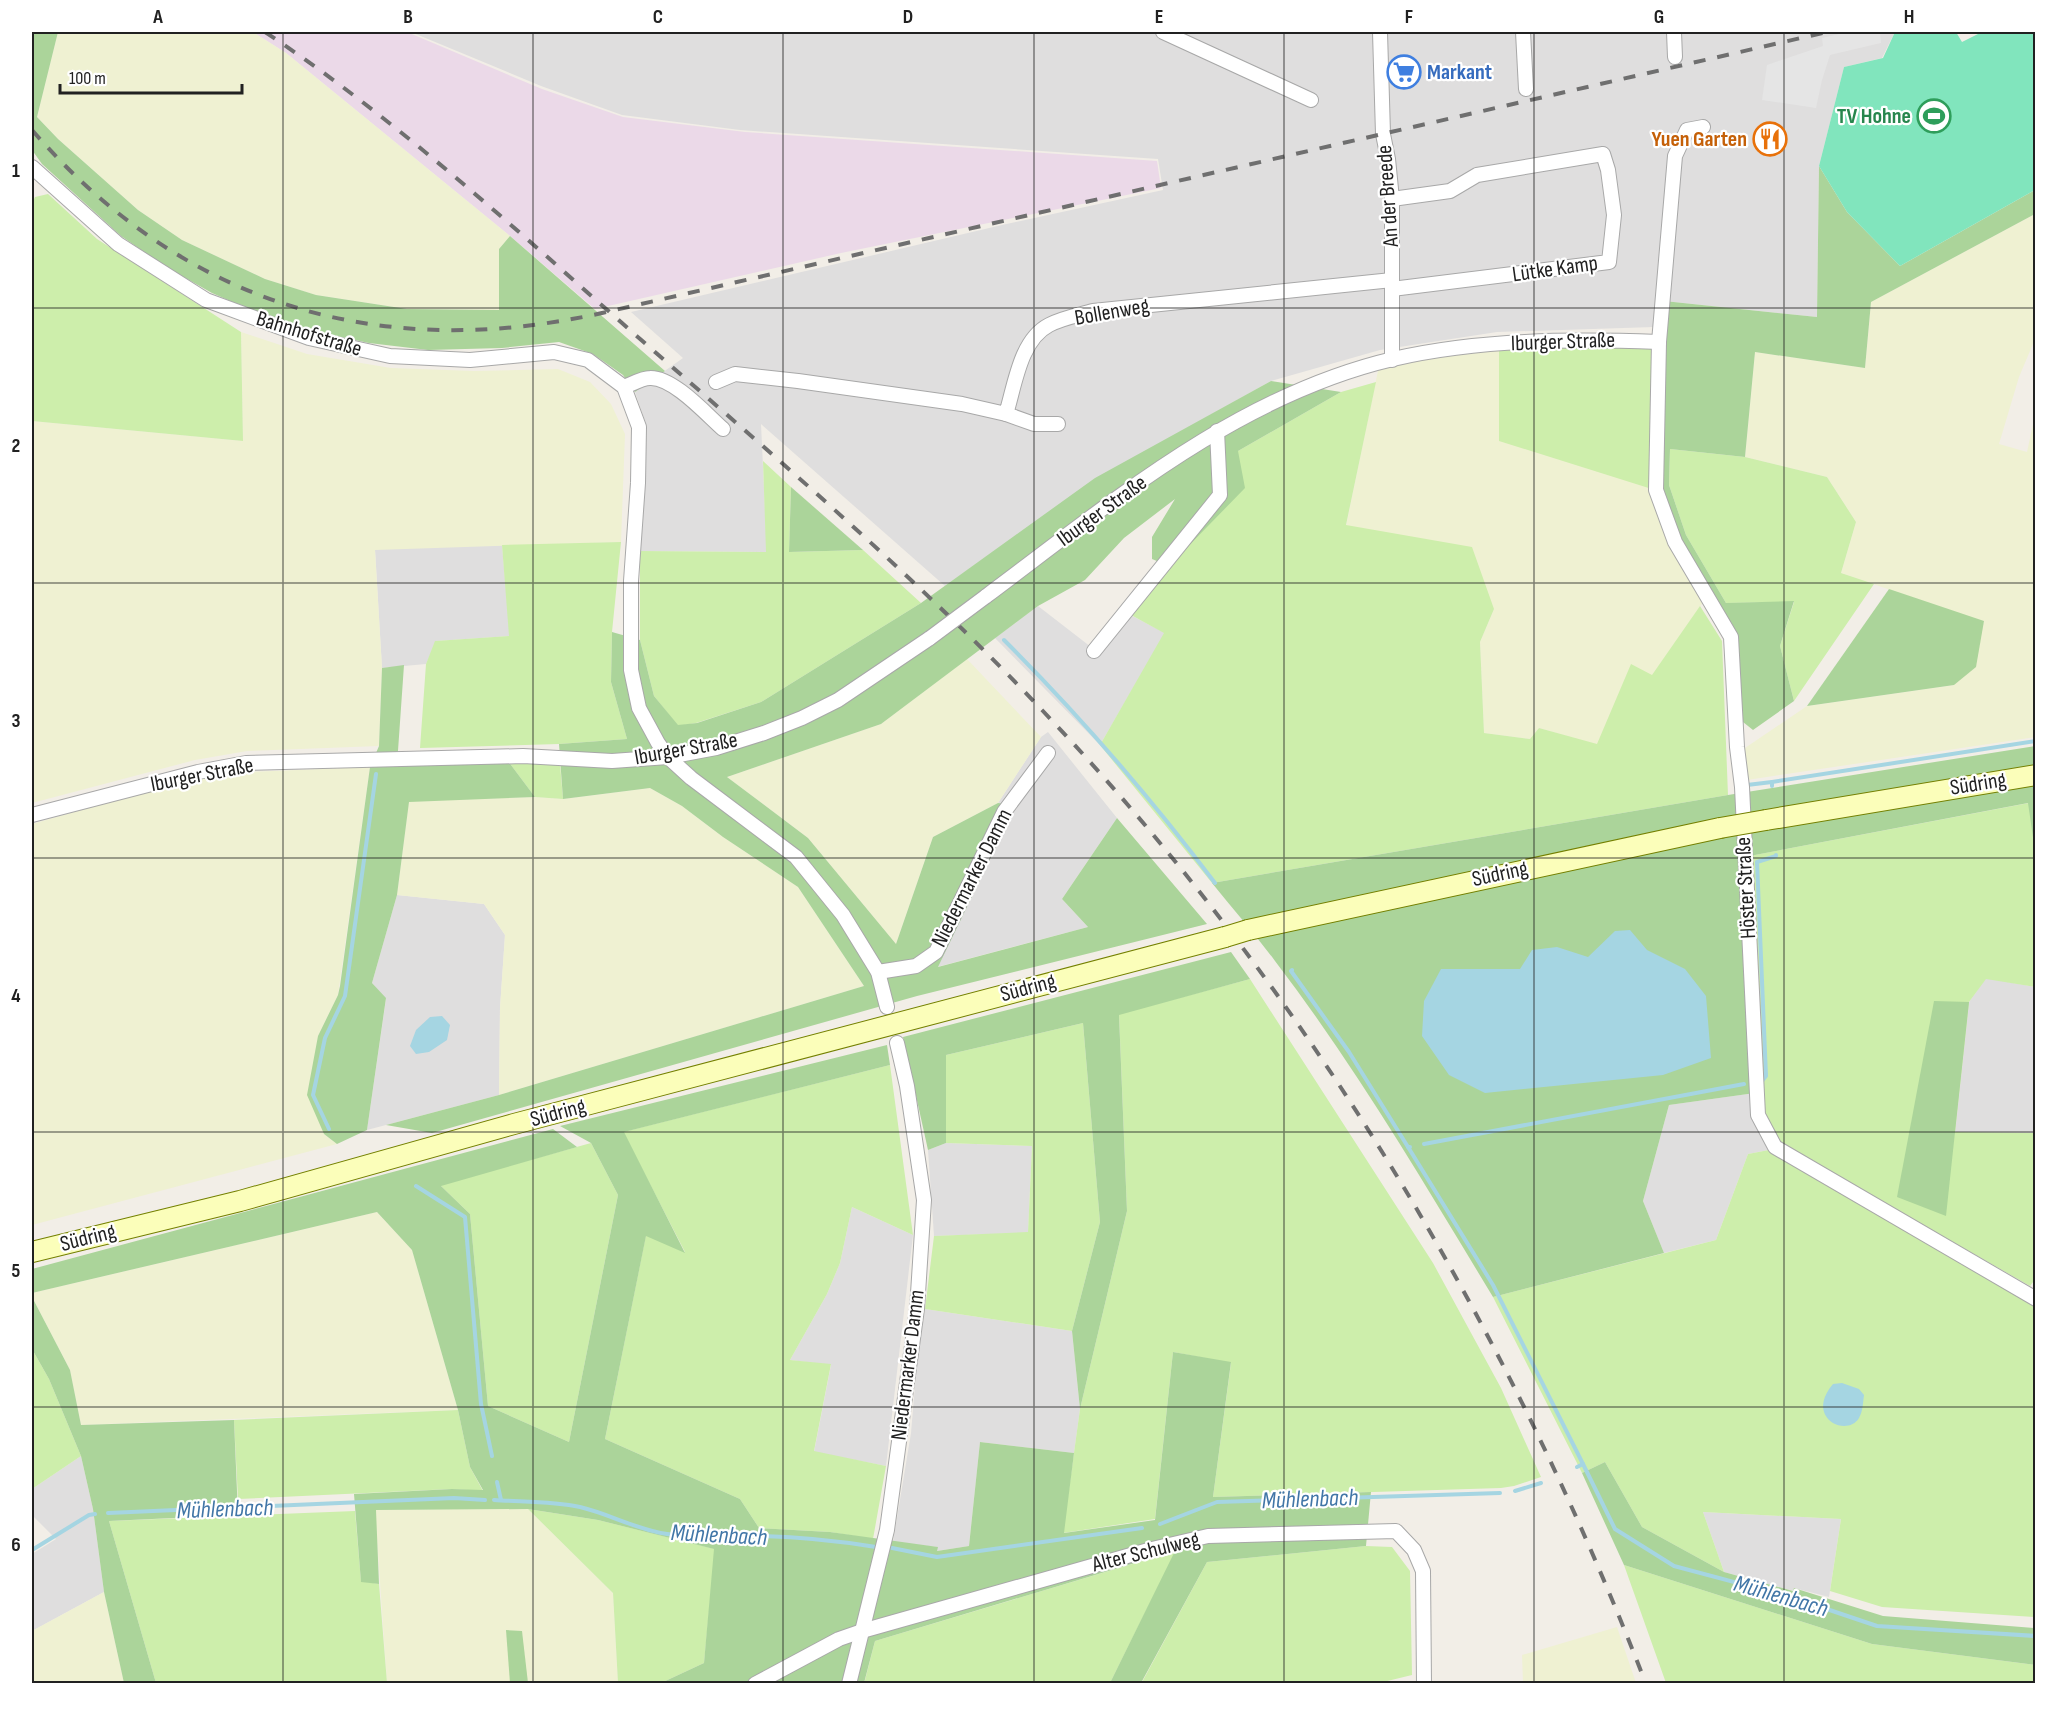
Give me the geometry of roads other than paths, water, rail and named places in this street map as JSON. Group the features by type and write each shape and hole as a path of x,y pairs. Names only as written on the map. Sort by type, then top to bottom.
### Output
{"main road":[{"name":"Südring","path":"32,1252 240,1201 514,1124 1248,930 1720,828 2036,775"}],"street":[{"path":"1163,32 1311,100"},
{"name":"An der Breede","path":"1380,32 1383,134 1392,199 1392,360"},
{"path":"1523,32 1526,89"},
{"path":"1674,32 1675,57"},
{"path":"1659,342 1675,156 1687,130 1703,127"},
{"name":"Lütke Kamp","path":"1392,199 1450,191 1477,175 1603,154 1608,170 1614,215 1609,262 1392,284"},
{"name":"Bahnhofstraße","path":"32,167 118,244 206,300 309,338 390,356 470,360 554,352 588,360 624,387"},
{"name":"Bollenweg","path":"1006,414 1032,337 1049,325 1093,311 1392,284"},
{"name":"Iburger Straße","path":"32,815 198,772 246,764 422,757 522,756 612,760 668,757 716,748 764,734 802,718 869,681 1172,460 1216,431 1290,394 1392,360 1426,353 1525,341 1659,342"},
{"name":"Höster Straße","path":"1659,342 1656,490 1675,542 1731,637 1737,747 1742,787 1758,1115 1775,1147 2036,1299"},
{"path":"716,382 735,374 798,381 962,404 1006,414 1034,424 1058,424"},
{"path":"723,429 662,379 648,378 624,387 639,427 638,483 631,581 631,670 639,708 657,743 668,757 691,778 796,857 843,915 878,972 887,1007"},
{"path":"1094,651 1220,495 1216,431"},
{"name":"Niedermarker Damm","path":"878,972 916,966 936,952 1004,812 1048,753"},
{"name":"Niedermarker Damm","path":"849,1683 887,1530 917,1309 924,1200 907,1086 897,1043"},
{"name":"Alter Schulweg","path":"755,1683 839,1639 862,1631 1152,1549 1208,1536 1396,1531 1414,1550 1424,1571 1424,1683"}],"water":[{"path":"1630,930 1647,950 1685,969 1706,996 1711,1058 1663,1075 1485,1093 1449,1075 1422,1036 1424,1001 1441,969 1520,969 1532,950 1557,947 1588,957 1615,931"},
{"path":"442,1016 450,1025 447,1040 429,1052 416,1054 410,1046 416,1030 430,1017"},
{"path":"1842,1383 1859,1389 1864,1395 1859,1418 1853,1424 1846,1426 1831,1421 1825,1415 1823,1406 1825,1396 1833,1384"}],"waterway":[{"path":"1004,640 1114,758 1215,883"},
{"path":"1772,786 1772,782 2036,741"},
{"path":"329,1129 313,1095 325,1038 345,996 376,774"},
{"path":"1747,785 1772,782"},
{"path":"1762,1081 1766,1076 1757,862 1776,855"},
{"path":"1292,970 1349,1052 1408,1147"},
{"path":"1424,1144 1744,1084"},
{"path":"1410,1147 1408,1147 1493,1285 1583,1464"},
{"path":"416,1186 465,1217 481,1404 492,1456"},
{"name":"Mühlenbach","path":"1577,1467 1583,1464 1615,1529 1674,1566 1794,1598 1877,1626 2036,1636"},
{"path":"497,1482 501,1500"},
{"name":"Mühlenbach","path":"1515,1491 1541,1483"},
{"name":"Mühlenbach","path":"1160,1524 1217,1502 1500,1493"},
{"name":"Mühlenbach","path":"108,1513 454,1498 485,1500"},
{"name":"Mühlenbach","path":"494,1500 580,1507 645,1529 679,1535 791,1537 876,1547"},
{"name":"Mühlenbach","path":"32,1550 89,1515 95,1514"},
{"name":"Mühlenbach","path":"892,1548 937,1557 1142,1528"}],"railway":[{"path":"265,32 317,68 417,145 853,527 996,663 1042,710 1139,818 1229,930 1313,1047 1392,1167 1464,1292 1530,1420 1591,1551 1646,1684"},
{"path":"32,130 91,190 153,239 219,278 289,306 363,323 439,330 519,327 602,313 1827,32"}],"place":[{"name":"Markant","path":"1404,72"},
{"name":"TV Hohne","path":"1934,116"},
{"name":"Yuen Garten","path":"1770,139"}]}
